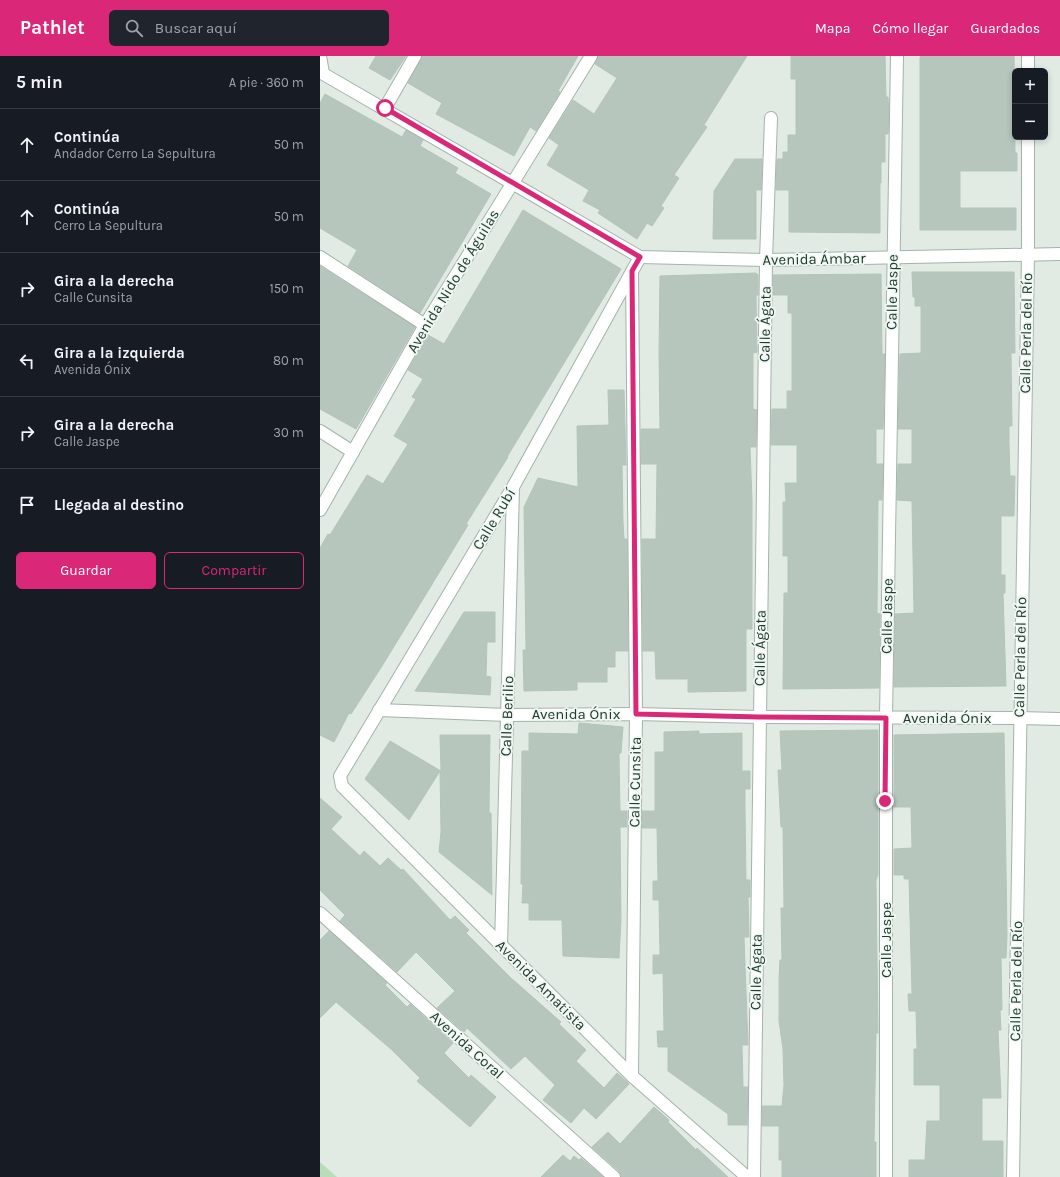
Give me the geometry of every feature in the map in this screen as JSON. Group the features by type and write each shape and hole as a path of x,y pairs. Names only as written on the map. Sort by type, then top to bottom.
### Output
{"street":[{"path":"320,56 321,73 385,108 512,184 640,257"},
{"path":"385,108 415,56"},
{"name":"Avenida Nido de Águilas","path":"320,510 425,325 591,56"},
{"name":"Calle Jaspe","path":"886,1177 886,718 892,258 897,56"},
{"path":"1028,56 1028,68"},
{"name":"Calle Ágata","path":"754,1177 766,260 771,118"},
{"name":"Calle Perla del Río","path":"1013,1177 1019,718 1028,255 1028,140"},
{"name":"Avenida Ámbar","path":"640,257 766,260 1060,254"},
{"name":"Calle Rubí","path":"341,781 379,710 513,487 640,257"},
{"path":"320,258 425,325"},
{"name":"Calle Cunsita","path":"632,271 636,714 632,1076"},
{"path":"320,431 353,452"},
{"name":"Calle Berilio","path":"501,946 513,487"},
{"name":"Avenida Ónix","path":"379,710 507,715 636,714 759,717 1060,719"},
{"name":"Avenida Amatista","path":"341,781 501,946 632,1076 747,1177"},
{"name":"Avenida Coral","path":"320,913 614,1177"}],"green space":[{"path":"320,1162 337,1177 320,1177"}],"building":[{"path":"376,56 406,56 390,80 369,68"},
{"path":"422,56 578,56 558,91 560,92 536,131 530,127 514,156 436,114 442,103 408,83"},
{"path":"598,56 747,56 704,125 707,127 674,175 679,178 661,206 664,208 652,226 647,223 637,239 598,213 600,210 583,201 589,190 547,165 559,145 549,138 573,100 594,114 617,78 595,64"},
{"path":"791,56 885,56 886,97 888,97 889,115 888,134 885,134 885,162 881,162 880,233 789,232 789,190 776,190 777,159 783,159 783,152 788,152 788,135 796,135 796,79 791,79"},
{"path":"1014,56 1014,68 1012,68 1012,140 1015,140 1015,153 1017,153 1017,171 960,171 960,208 1016,208 1016,230 920,230 920,57"},
{"path":"325,94 402,137 406,130 423,140 420,146 458,168 455,173 491,194 420,313 348,266 357,250 320,228 320,103"},
{"path":"735,159 762,159 761,190 756,190 756,239 713,239 714,191"},
{"path":"523,210 621,269 466,524 468,525 382,666 351,714 349,713 334,742 320,735 320,548 328,534 330,535 367,475 383,484 408,444 394,436 416,399 412,397 423,379 408,370 428,335 444,344"},
{"path":"320,266 415,327 356,429 320,409"},
{"path":"912,272 1014,272 1015,353 1011,353 1012,426 1009,426 1009,444 1010,476 1015,476 1014,516 1001,516 1001,575 1005,575 1005,593 1003,593 1006,686 894,687 895,614 914,613 912,501 897,500 898,464 912,464 912,429 898,429 900,354 921,353 921,306 915,306 915,297 913,297"},
{"path":"756,273 758,275 758,295 756,295 757,352 753,353 753,409 757,410 756,447 750,447 752,501 752,629 746,629 746,691 688,692 688,679 656,679 655,651 643,651 642,539 656,539 657,464 641,464 641,429 660,429 660,276"},
{"path":"881,274 882,354 885,354 883,429 876,429 876,464 883,464 882,500 878,500 877,613 880,614 879,688 783,689 784,593 788,593 788,556 783,556 783,502 786,502 785,483 797,483 797,445 771,445 772,409 787,409 787,391 792,391 792,313 788,313 788,295 773,295 773,275"},
{"path":"608,390 624,390 626,465 622,465 624,539 627,539 628,651 615,651 615,667 607,667 607,682 577,682 577,690 524,691 523,650 526,650 524,507 538,478 578,487 577,426 609,425"},
{"path":"464,612 495,612 495,642 487,642 486,676 491,677 490,695 415,691"},
{"path":"579,723 623,727 621,753 619,753 620,811 627,811 627,827 620,827 621,920 619,958 563,956 562,920 529,920 529,903 522,903 522,751 529,751 529,733 578,734"},
{"path":"878,730 878,875 876,880 878,1033 876,1033 874,1142 876,1142 876,1177 782,1177 782,1160 779,1160 779,1126 762,1126 762,1106 782,1106 784,1085 783,1049 779,1021 779,978 780,960 782,960 781,908 784,908 783,827 781,827 778,770 782,770 780,731"},
{"path":"699,731 699,734 742,733 742,771 750,771 750,789 745,789 746,880 750,880 750,897 748,897 749,937 744,937 748,1045 742,1045 743,1087 748,1087 747,1125 728,1125 728,1114 668,1071 668,1047 658,1047 657,1031 664,1031 663,973 653,974 653,955 660,955 659,900 653,900 653,881 658,881 657,828 642,828 642,811 655,811 655,752 664,752 664,732"},
{"path":"1004,733 1007,936 1006,958 1001,958 1002,1010 1000,1010 1001,1030 998,1030 1001,1098 982,1098 982,1141 1003,1141 1003,1177 909,1177 909,1160 925,1160 927,1121 940,1121 940,1085 914,1085 914,1049 917,1049 916,1011 909,1011 908,994 912,994 909,879 904,879 904,875 894,875 894,849 912,848 911,807 894,807 894,735"},
{"path":"440,735 490,735 489,813 491,813 492,895 439,852 441,832 440,771 409,820 365,779 390,741 441,771"},
{"path":"320,798 342,817 331,829 360,856 364,851 380,866 388,858 401,870 403,869 450,920 455,916 469,930 466,933 511,978 561,1022 559,1024 586,1050 576,1061 604,1088 617,1073 629,1084 596,1119 584,1108 571,1123 543,1100 555,1085 525,1056 511,1069 467,1028 464,1032 437,1008 455,991 416,952 397,972 340,921 345,915 320,890"},
{"path":"329,931 387,983 385,985 407,1007 410,1004 453,1043 444,1053 469,1078 471,1075 496,1097 470,1127 417,1081 420,1078 392,1050 336,1002 320,1018 320,940"},
{"path":"654,1107 669,1120 668,1122 696,1150 697,1148 728,1177 621,1177 619,1171 592,1147 608,1132 620,1144"},
{"path":"563,1155 570,1161 574,1156 579,1160 581,1158 603,1177 541,1177"}],"route":[{"path":"385,108 512,184 640,257 632,271 636,714 886,718 885,801"}]}
